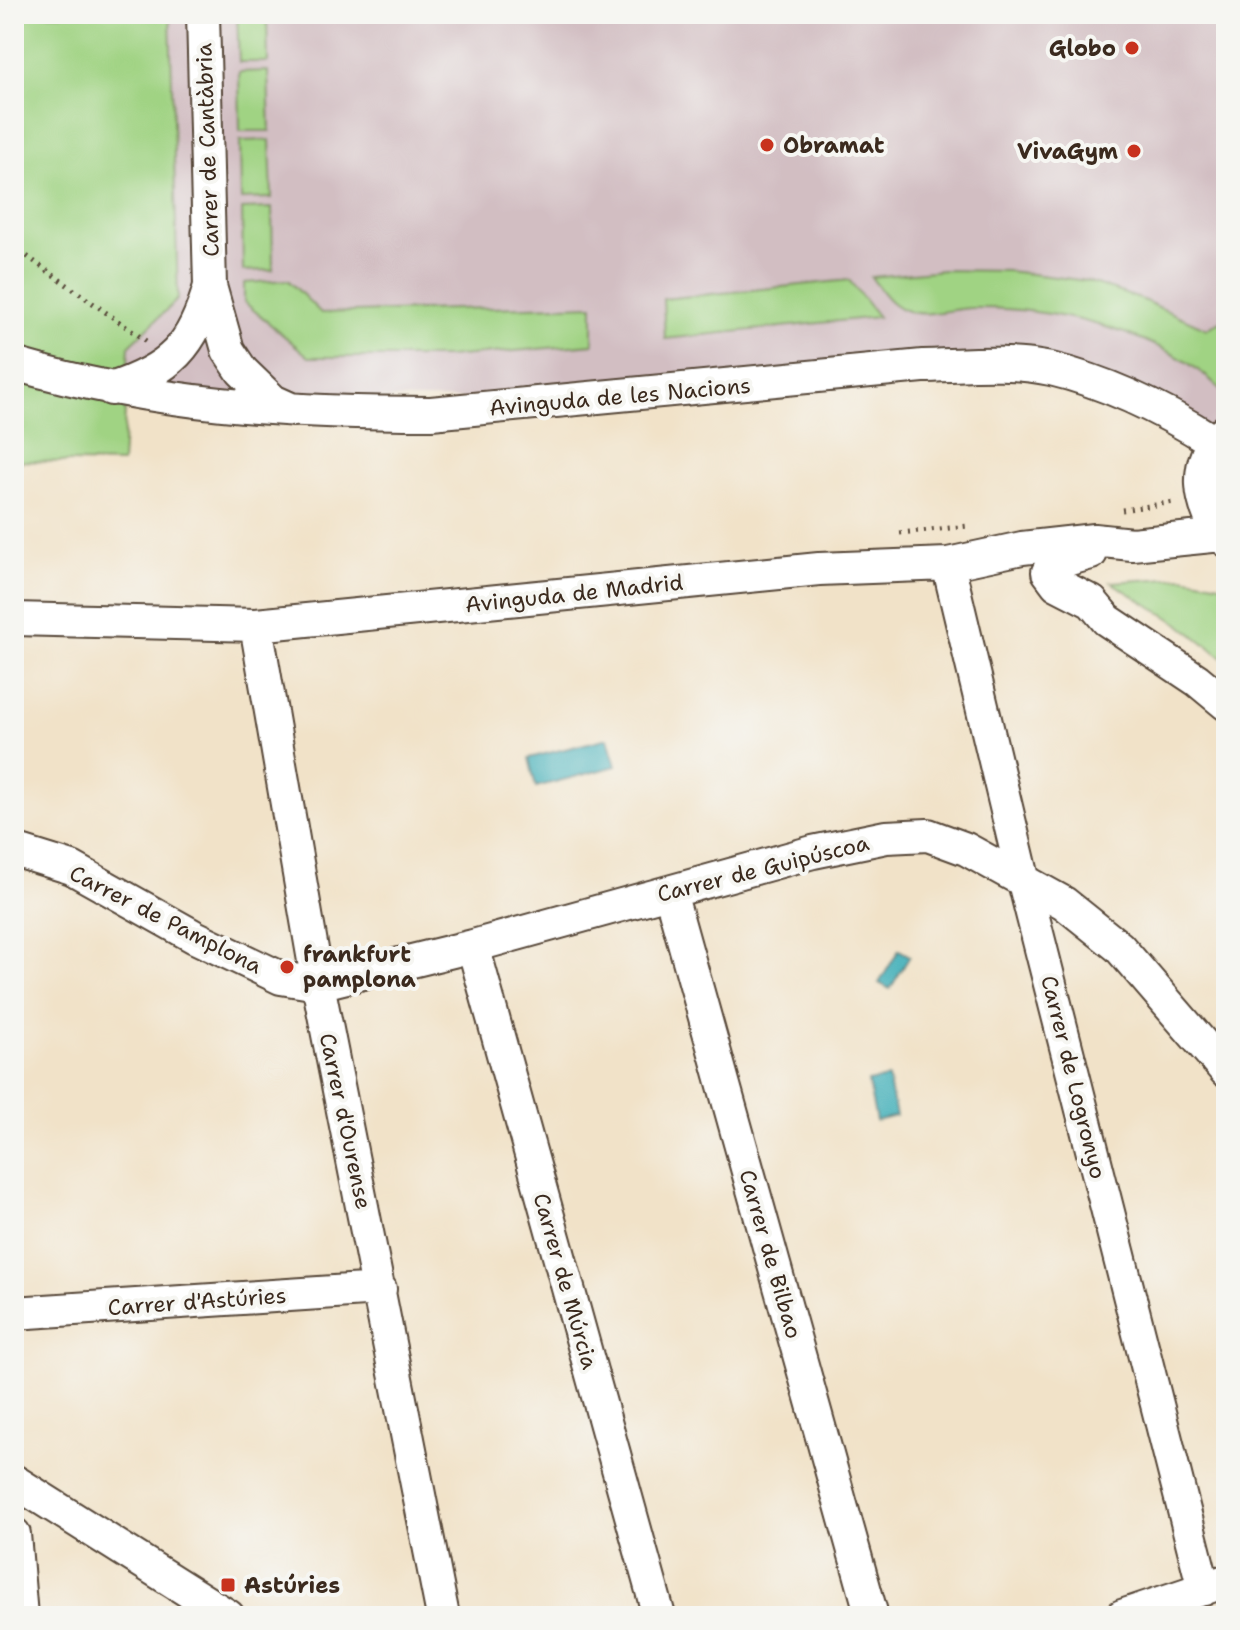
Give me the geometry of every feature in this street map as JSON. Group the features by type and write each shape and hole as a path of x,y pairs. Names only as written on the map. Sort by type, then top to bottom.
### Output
{"street":[{"name":"Carrer de Cantàbria","path":"203,14 210,286 228,350 242,371 273,401 300,413"},
{"name":"Carrer de Cantàbria","path":"110,389 147,377 178,353 197,328 210,286"},
{"name":"Avinguda de les Nacions","path":"14,364 110,389 249,409 300,413 431,413 923,366 994,364 1049,369 1114,389 1219,436"},
{"path":"1219,436 1201,488 1205,508 1224,538"},
{"name":"Avinguda de Madrid","path":"1224,538 1132,544 1069,557 1055,563 1048,572 1057,584 1092,602 1107,620 1197,680 1226,704"},
{"name":"Avinguda de Madrid","path":"14,619 256,625 819,569 948,564 1048,545 1094,540 1132,544"},
{"name":"Carrer de Logronyo","path":"948,564 1023,878 1215,1585"},
{"name":"Carrer d'Ourense","path":"256,625 318,984 443,1616"},
{"name":"Carrer de Guipúscoa","path":"318,984 886,837 928,835 966,849 1064,903 1119,947 1226,1071"},
{"name":"Carrer de Pamplona","path":"14,850 72,868 195,937 281,978 318,984"},
{"name":"Carrer de Bilbao","path":"670,892 872,1616"},
{"name":"Carrer de Múrcia","path":"473,946 659,1616"},
{"name":"Carrer d'Astúries","path":"14,1313 380,1289"},
{"path":"14,1481 228,1616"},
{"path":"14,1534 21,1616"},
{"path":"1122,1616 1215,1585"}],"path":[{"path":"14,247 143,342 157,337"}],"shaded area":[{"path":"14,14 1226,14 1226,437 1013,361 503,400 97,395"}],"green space":[{"path":"14,14 170,14 178,299 129,346 122,463 14,461"},
{"path":"237,14 267,14 268,62 239,62"},
{"path":"268,71 270,131 240,131 239,72"},
{"path":"270,140 272,198 241,199 240,141"},
{"path":"272,208 273,270 243,271 242,209"},
{"path":"943,270 1008,271 1087,281 1143,300 1207,329 1226,318 1226,390 1222,391 1199,370 1171,353 1106,327 1071,318 1003,309 911,312 893,303 871,277"},
{"path":"288,280 321,313 593,305 593,344 448,357 309,357 244,302 244,283"},
{"path":"849,280 878,317 665,339 663,299"},
{"path":"1226,460 1226,516 1219,485"},
{"path":"1183,577 1226,585 1226,660 1181,625 1111,582"}],"water":[{"path":"608,738 616,766 536,787 529,758"},
{"path":"899,950 910,956 890,989 879,983"},
{"path":"888,1078 896,1116 876,1121 868,1082"}],"place":[{"name":"Globo","path":"1132,48"},
{"name":"Obramat","path":"767,145"},
{"name":"VivaGym","path":"1134,151"},
{"name":"frankfurt pamplona","path":"287,967"},
{"name":"Astúries","path":"228,1585"}]}
